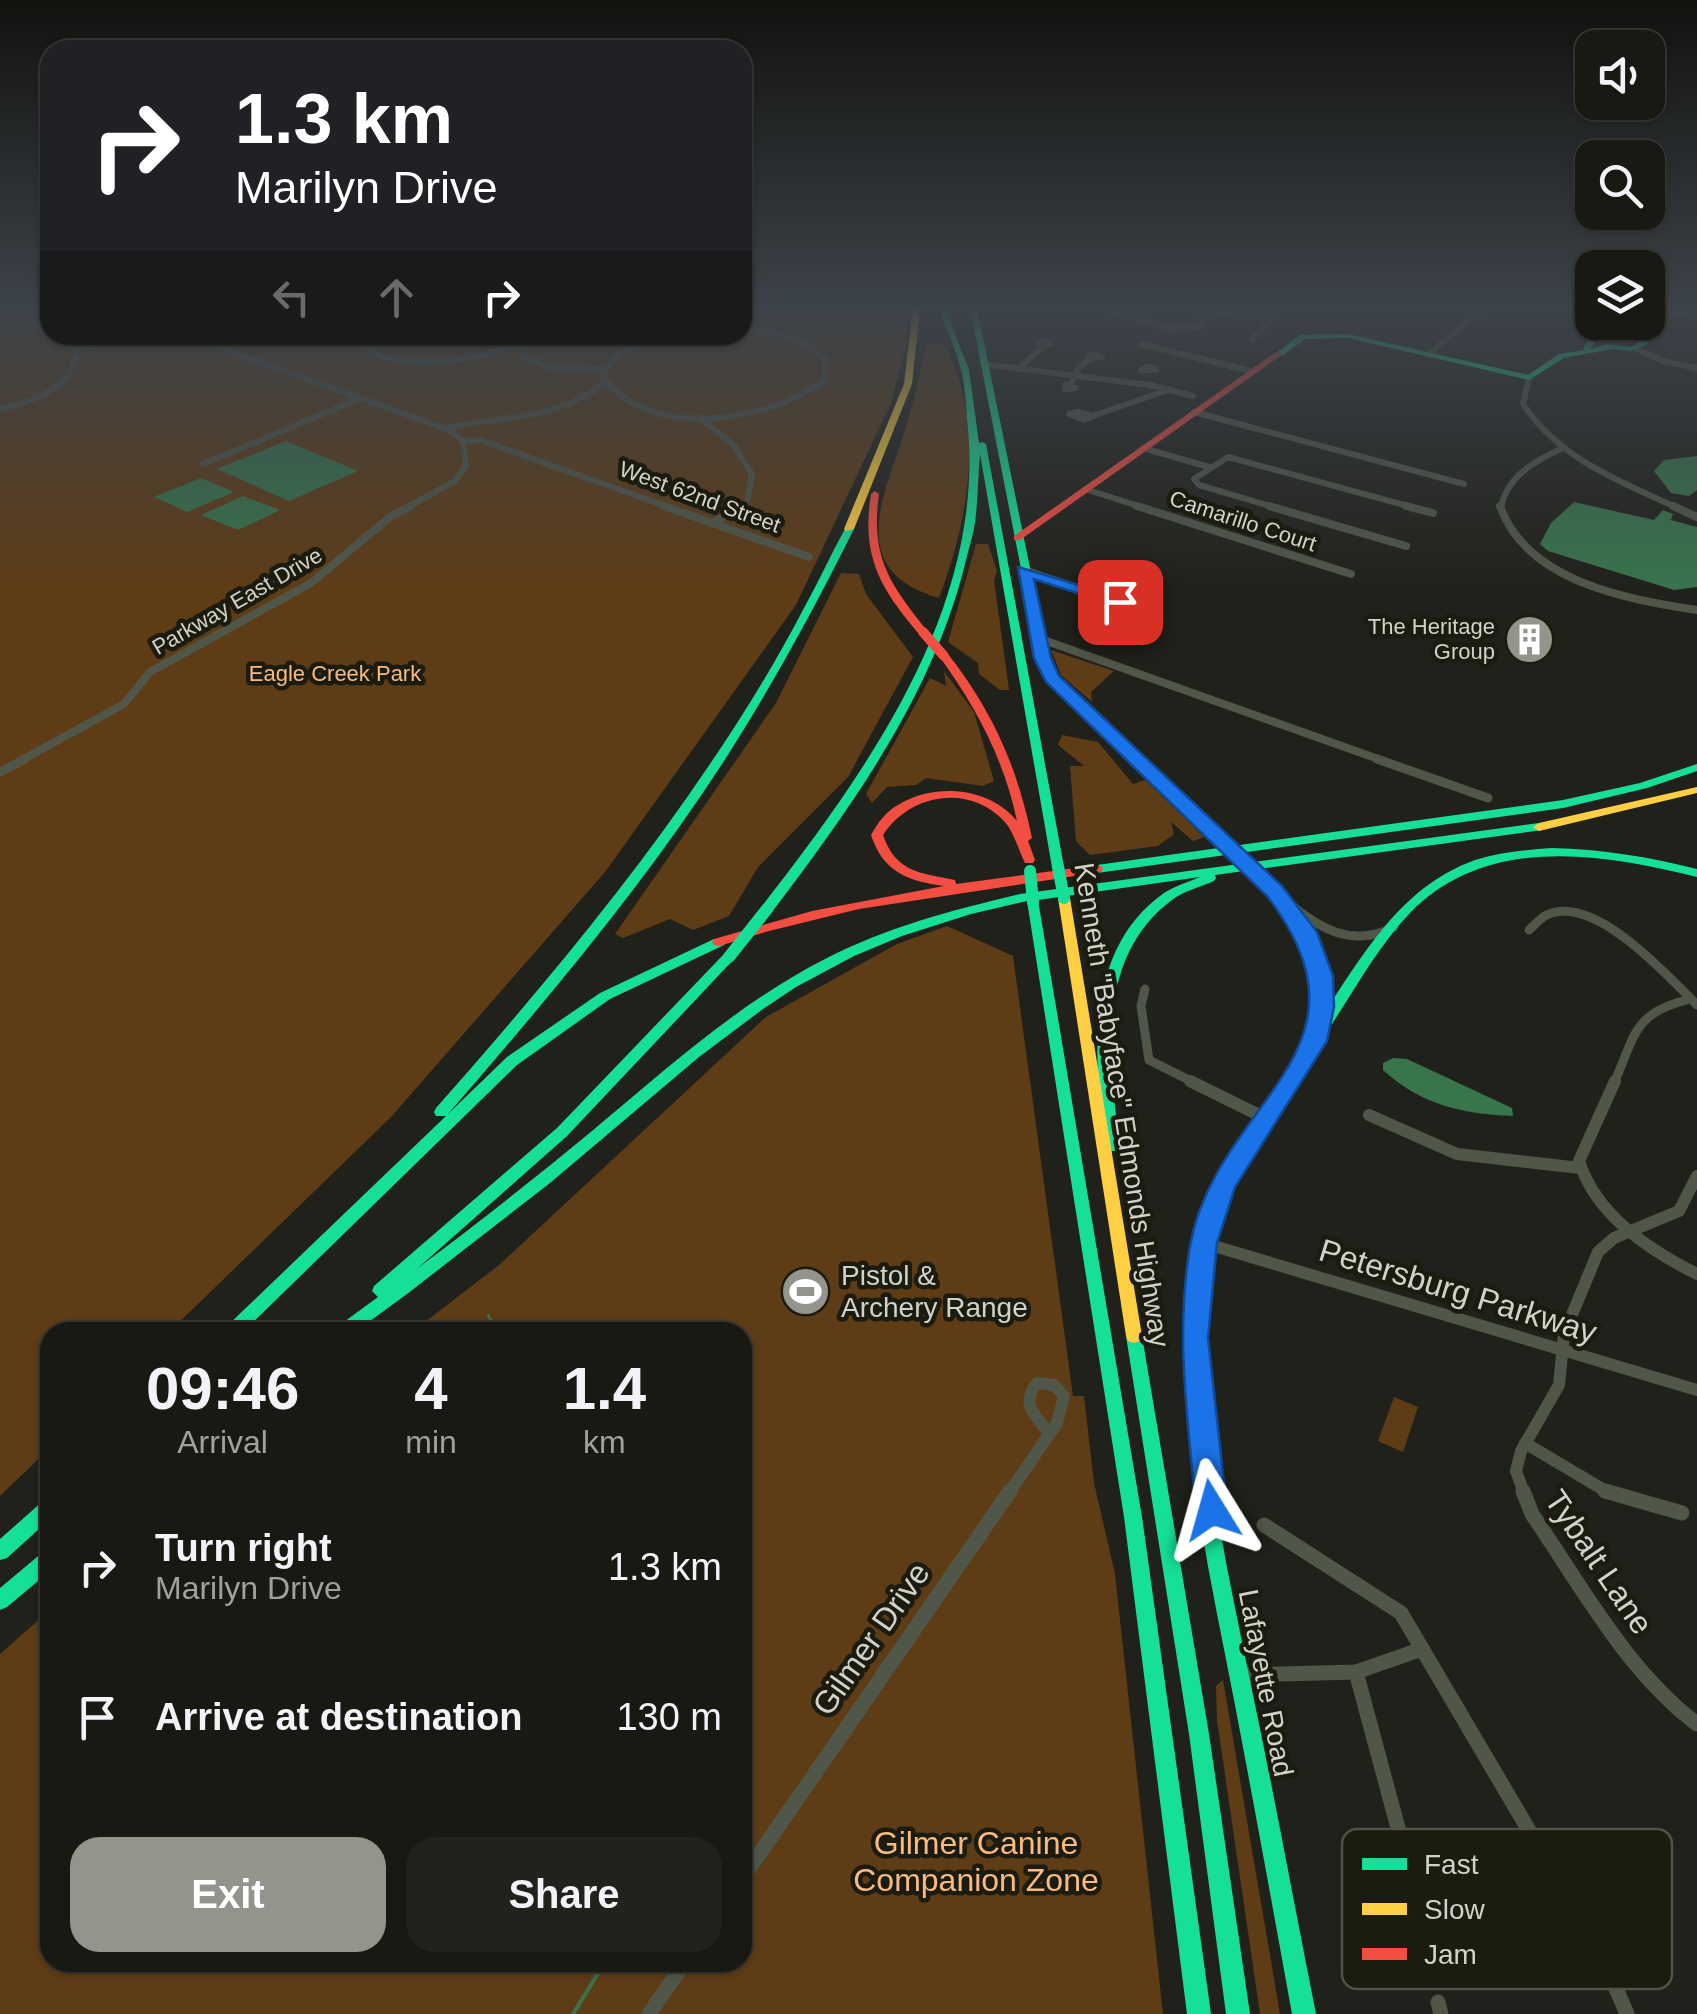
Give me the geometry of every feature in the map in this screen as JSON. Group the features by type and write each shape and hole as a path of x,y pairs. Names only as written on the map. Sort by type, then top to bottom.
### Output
{"main road":[{"path":"364,1201 379,1178 592,939 707,787 800,636 892,436 902,402"},
{"path":"342,1322 546,1149 645,1050 728,957 825,833 880,748 944,618 965,550 973,497 975,443 971,402"},
{"name":"Kenneth \"Babyface\" Edmonds Highway","path":"972,402 1064,898 1200,1738 1238,2014"},
{"name":"Lafayette Road","path":"991,402 1045,666 1064,693 1222,846 1270,886 1306,932 1319,966 1322,1007 1315,1041 1223,1184 1204,1243 1194,1338 1206,1472 1239,1675 1304,2014"},
{"path":"1018,538 1208,402"},
{"name":"Kenneth \"Babyface\" Edmonds Highway","path":"892,436 868,516 870,550 892,597 984,704 1005,744 1030,865 1133,1517 1198,2014"},
{"path":"1030,865 1006,817 964,797 914,799 890,811 877,830 880,850 890,864 914,877 938,882 1563,804 1643,786 1697,767"},
{"path":"357,1322 500,1214 719,1030 829,960 924,921 997,902 1566,823 1697,790"},
{"path":"242,1322 472,1096 534,1044 605,996 704,948 777,922 868,901 1222,846"},
{"path":"1315,1041 1395,926 1418,898 1443,880 1499,859 1594,854 1697,873"},
{"path":"1122,1266 1106,1058 1114,959 1132,926 1165,898 1210,878 1284,862"},
{"path":"1302,1064 1322,1044 1354,988"},
{"path":"0,1552 40,1515"},
{"path":"0,1600 40,1567"}],"street":[{"path":"203,464 350,402"},
{"name":"West 62nd Street","path":"376,402 446,428 463,441 480,440 810,557"},
{"path":"446,428 559,410 578,402"},
{"path":"632,402 699,416 743,414 793,402"},
{"path":"1094,416 1112,406 1136,402"},
{"path":"1524,402 1539,430 1563,448 1697,517"},
{"path":"1194,412 1464,484"},
{"path":"699,416 732,443 752,476 746,503 712,523"},
{"name":"Parkway East Drive","path":"0,772 122,706 145,675 290,596 339,562 390,516 450,484 466,466 463,441"},
{"path":"1142,448 1209,466"},
{"path":"1563,448 1530,464 1507,488 1500,506 1508,529 1529,550 1598,587 1697,610"},
{"path":"1406,546 1196,483 1194,479 1228,456 1433,513"},
{"path":"1530,464 1577,456"},
{"name":"Camarillo Court","path":"1089,490 1351,574"},
{"path":"1024,570 1152,613"},
{"path":"1038,638 1488,798"},
{"path":"1270,886 1314,925 1336,935 1371,936 1395,926"},
{"path":"1529,930 1538,920 1554,915 1597,920 1628,938 1694,1002"},
{"path":"1145,989 1141,1006 1149,1060 1265,1118"},
{"path":"1694,1002 1658,1007 1643,1018 1582,1148 1580,1168 1590,1188 1632,1231 1658,1254 1697,1274"},
{"path":"1369,1115 1457,1154 1580,1168"},
{"name":"Tybalt Lane","path":"1697,1176 1682,1208 1609,1241 1598,1252 1565,1330 1560,1385 1525,1443 1516,1472 1526,1505 1639,1671 1697,1724"},
{"name":"Petersburg Parkway","path":"1204,1243 1697,1390"},
{"name":"Gilmer Drive","path":"752,1864 1049,1433"},
{"path":"1525,1443 1614,1496 1682,1514"},
{"path":"1264,1524 1392,1604 1528,1829"},
{"path":"1239,1675 1356,1672 1422,1648"},
{"path":"1356,1672 1396,1829"},
{"path":"650,2014 678,1972"},
{"path":"1617,1989 1627,2014"}],"green space":[{"name":"Eagle Creek Park","path":"0,402 891,402 796,605 605,872 391,1117 179,1322 40,1322 40,1458 0,1496"},
{"path":"913,402 965,402 969,438 965,503 939,598 913,588 895,575 884,560 879,542 882,502"},
{"path":"976,544 988,544 997,571 994,580 1009,690 1000,690 979,674 978,663 948,642"},
{"path":"841,573 859,574 866,594 913,657 848,777 758,867 729,916 693,930 670,919 623,938 615,934 776,703"},
{"path":"1051,650 1114,671 1091,692 1092,702 1061,675"},
{"path":"944,671 974,712 994,781 983,786 926,778 916,785 887,787 872,803 866,794 930,678 946,686"},
{"path":"1062,735 1098,742 1133,784 1145,780 1204,837 1193,841 1171,822 1174,834 1158,846 1090,855 1076,841 1070,766 1084,766 1058,745"},
{"name":"Gilmer Canine Companion Zone","path":"947,926 1013,956 1073,1396 1084,1396 1094,1483 1115,1574 1163,2014 0,2014 0,1654 40,1619 40,1972 752,1972 752,1322 425,1322 499,1265 766,1017 897,944"},
{"path":"1394,1397 1418,1407 1403,1452 1378,1441"},
{"path":"1223,1680 1280,2014 1260,2014 1217,1720 1216,1686"}],"shaded area":[{"path":"286,441 358,471 289,501 217,469"},
{"path":"1697,456 1697,490 1689,496 1671,493 1654,471 1664,460"},
{"path":"201,478 234,492 187,512 154,497"},
{"path":"243,496 280,510 238,530 201,515"},
{"path":"1574,502 1654,520 1663,510 1673,514 1671,520 1697,527 1697,587 1674,590 1548,551 1540,544 1551,523"},
{"path":"1393,1058 1407,1059 1512,1108 1513,1116 1460,1110 1412,1092 1383,1070 1383,1063"}],"waterway":[{"path":"488,1315 492,1322"},
{"path":"573,2014 599,1972"}],"traffic: fast":[{"path":"767,909 853,792 926,663 953,595 970,524 975,452 970,402"},
{"path":"992,402 1045,666 1064,693 1220,839"},
{"path":"982,444 1058,867"},
{"path":"441,1112 558,976 667,836 765,687 849,529"},
{"path":"1097,869 1563,804 1643,786 1697,767"},
{"path":"357,1322 516,1202 726,1029 791,984 873,942 946,917 1020,898 1539,827"},
{"path":"1220,839 1265,882"},
{"path":"1321,1029 1377,944 1417,899 1447,877 1481,863 1552,851 1626,857 1697,873"},
{"path":"1058,867 1064,898"},
{"path":"1030,871 1033,902"},
{"path":"1112,1147 1105,1080 1105,1011 1123,947 1142,920 1168,897 1210,878"},
{"path":"1033,902 1133,1517 1199,2014"},
{"path":"729,957 767,909"},
{"path":"242,1322 512,1061 605,996 719,942"},
{"path":"380,1291 562,1132 729,957"},
{"path":"1219,1196 1203,1257 1195,1320 1199,1448 1219,1575 1304,2014"},
{"path":"1134,1336 1199,1734 1238,2014"},
{"path":"0,1551 40,1516"},
{"path":"0,1600 40,1567"}],"traffic: slow":[{"path":"849,529 901,402"},
{"path":"1539,827 1697,790"},
{"path":"1064,898 1134,1336"}],"traffic: jam":[{"path":"1017,538 1211,402"},
{"path":"875,494 872,534 880,569 898,601 923,632"},
{"path":"923,632 944,656"},
{"path":"944,656 974,698 997,741 1014,787 1026,838"},
{"path":"951,883 905,871 881,847 877,835 887,820 918,799 956,794 992,805 1007,817 1029,860"},
{"path":"719,942 859,905 1097,869"},
{"path":"1219,1196 1234,1162 1295,1069 1311,1037 1320,1005 1318,969 1304,930 1265,882"}],"place":[{"name":"The Heritage Group","path":"1530,639"},
{"name":"Pistol & Archery Range","path":"806,1291"}],"route":[{"path":"1120,602 1024,570 1042,658 1052,678 1274,891 1306,932 1322,976 1322,1007 1315,1041 1223,1184 1204,1243 1194,1338 1212,1510"}]}
